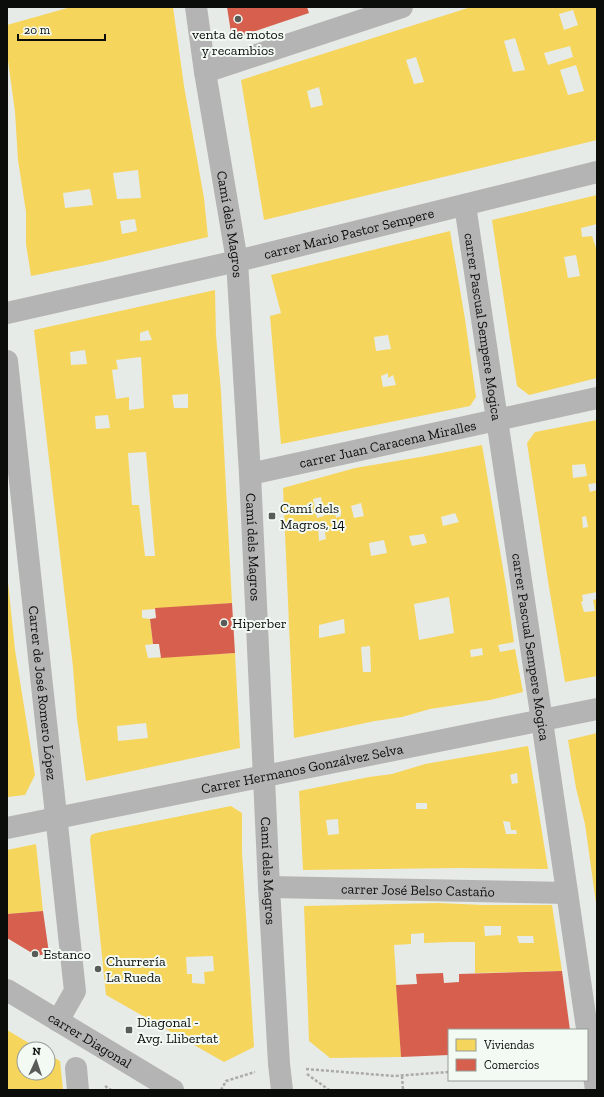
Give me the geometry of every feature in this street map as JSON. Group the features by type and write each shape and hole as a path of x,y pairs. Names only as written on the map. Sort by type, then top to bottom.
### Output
{"street":[{"name":"Camí dels Magros","path":"196,7 205,72 237,261 250,474 269,887 289,1066 282,1090"},
{"path":"205,72 402,7"},
{"name":"carrer Mario Pastor Sempere","path":"7,313 237,261 597,172"},
{"name":"carrer Pascual Sempere Mogica","path":"465,205 587,1029"},
{"name":"Carrer de José Romero López","path":"7,361 76,991 58,1021"},
{"name":"carrer Juan Caracena Miralles","path":"250,474 597,398"},
{"name":"Carrer Hermanos Gonzálvez Selva","path":"7,828 597,709"},
{"name":"carrer José Belso Castaño","path":"269,887 567,893"},
{"name":"carrer Diagonal","path":"7,990 173,1090"},
{"name":"carrer Pascual Sempere Mogica","path":"588,1036 596,1090"},
{"path":"76,1068 78,1090"}],"path":[{"path":"289,1066 329,1090"},
{"path":"221,1090 226,1082 289,1066 394,1076 448,1072"},
{"path":"402,1076 403,1090"}],"building: Viviendas":[{"path":"71,7 173,7 184,86 204,198 208,237 101,262 31,276 26,244 26,212 18,160 15,112 7,53 7,25","holes":["138,170 141,198 117,199 113,173","90,189 93,205 65,208 63,193","135,219 137,231 122,234 120,221"]},
{"path":"471,7 597,7 597,140 264,220 241,80","holes":["573,10 578,25 564,30 559,14","515,38 525,70 513,72 504,41","570,46 573,57 548,65 544,53","416,57 424,82 414,84 406,60","576,65 584,91 568,95 560,70","319,87 323,105 311,108 307,91"]},
{"path":"597,195 597,224 581,228 582,237 592,236 597,251 597,378 529,395 517,386 492,220","holes":["576,255 580,276 568,278 564,257"]},
{"path":"450,231 465,319 476,397 470,406 281,444 270,316 281,313 271,275","holes":["388,335 391,349 376,351 374,337","388,373 388,378 393,375 396,385 383,387 381,376"]},
{"path":"215,290 216,335 221,392 232,603 142,610 142,618 150,619 153,644 145,645 148,658 235,653 240,748 86,781 77,719 73,667 34,330","holes":["148,330 152,340 140,341 140,333","85,350 87,364 71,365 70,352","141,357 144,408 129,410 129,397 116,399 112,370 118,369 116,360","188,394 188,408 174,408 172,395","108,415 110,428 96,429 95,416","146,452 155,556 145,556 139,505 132,505 128,453","146,723 148,738 118,741 117,726"]},
{"path":"597,420 597,483 588,484 590,492 597,490 597,592 582,595 583,601 581,602 584,612 595,611 593,600 597,599 597,676 565,682 527,443 535,432","holes":["585,464 587,476 573,478 572,465","586,516 588,527 583,528 582,517"]},
{"path":"482,445 514,642 498,645 500,652 515,649 523,692 490,700 430,709 402,717 375,721 294,738 283,488 355,468","holes":["321,497 324,516 317,518 313,499","361,503 364,516 354,518 351,506","341,509 341,516 336,518 335,511","455,513 459,522 443,526 441,517","324,526 326,539 319,541 318,527","424,534 427,543 412,546 409,536","384,540 387,553 371,556 369,543","449,597 454,633 419,640 414,604","344,619 345,633 319,638 319,625","370,646 371,672 363,672 361,647","482,648 483,655 471,657 470,650"]},
{"path":"7,582 15,650 35,775 25,795 7,797"},
{"path":"597,733 596,903 585,824 576,788 568,740"},
{"path":"528,746 548,869 459,868 303,870 299,791 392,774 425,764","holes":["517,773 518,783 512,784 510,775","416,803 427,803 427,809 416,809","338,819 339,834 328,835 326,820","503,821 510,822 511,830 516,830 517,834 506,834"]},
{"path":"231,806 242,813 242,852 254,1047 224,1062 106,995 90,840 91,835","holes":["213,956 214,971 204,972 205,984 192,983 192,974 187,974 186,957"]},
{"path":"36,844 43,911 7,914 7,850"},
{"path":"438,903 483,905 552,905 562,971 475,973 475,942 424,943 424,933 411,934 411,944 394,945 401,1057 330,1058 309,1041 304,906","holes":["484,926 501,926 501,935 485,936","517,936 533,936 534,943 519,943"]},
{"path":"7,1030 26,1041 16,1041 16,1081 56,1081 56,1059 60,1061 63,1090 7,1090"}],"building: Comercios":[{"path":"227,7 307,7 309,13 232,39"},
{"path":"232,603 235,653 161,658 159,644 153,644 150,619 156,618 155,608"},
{"path":"43,911 49,953 37,956 7,938 7,914"},
{"path":"562,971 570,1029 448,1029 448,1055 401,1057 396,985 417,984 416,974 443,973 444,983 459,982 459,974"}],"place":[{"name":"venta de motos y recambios","path":"238,19"},
{"name":"Camí dels Magros, 14","path":"272,516"},
{"name":"Hiperber","path":"224,623"},
{"name":"Estanco","path":"35,954"},
{"name":"Churrería La Rueda","path":"98,969"},
{"name":"Diagonal - Avg. Llibertat","path":"129,1030"}]}
